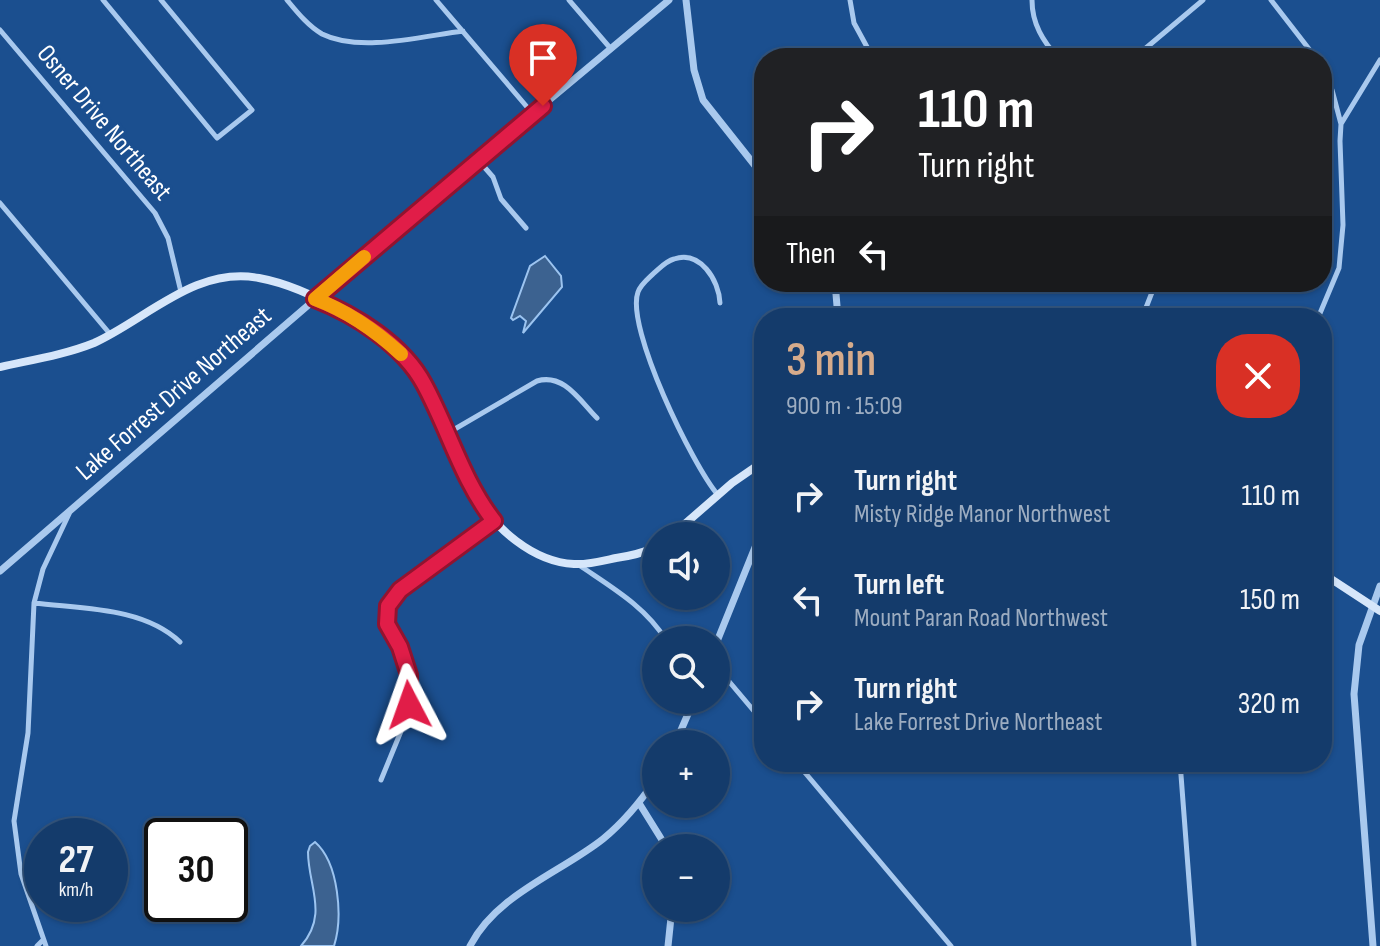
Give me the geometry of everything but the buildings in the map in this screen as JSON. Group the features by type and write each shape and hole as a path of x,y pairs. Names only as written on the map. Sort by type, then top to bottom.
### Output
{"main road":[{"path":"0,367 70,352 111,335 181,292 213,280 247,277 268,280 340,309 403,356 423,382 475,495 494,521 535,554 556,562 578,565 642,553"},
{"path":"687,522 754,468"},
{"path":"1332,579 1376,608"}],"street":[{"path":"103,0 217,138 252,110 161,0"},
{"path":"287,0 320,33 343,41 382,41 463,31"},
{"path":"436,0 534,114"},
{"path":"569,0 611,49"},
{"name":"Lake Forrest Drive Northeast","path":"0,571 669,0"},
{"path":"686,0 694,70 703,100 754,164"},
{"path":"850,0 854,23 866,48"},
{"path":"1032,0 1039,34 1050,48"},
{"path":"1146,48 1203,0"},
{"path":"1271,0 1308,48"},
{"name":"Osner Drive Northeast","path":"0,30 155,213 168,238 181,292"},
{"path":"1341,124 1380,60"},
{"path":"1332,90 1341,124 1341,257 1332,288"},
{"path":"479,161 493,177 501,199 526,228"},
{"path":"0,203 111,335"},
{"path":"718,495 701,471 646,355 636,303 638,291 645,281 668,261 683,257 697,261 710,273 720,303"},
{"path":"448,434 537,381 547,379 565,384 597,418"},
{"path":"37,946 44,943 21,874 14,821 28,733 34,603 43,569 71,510"},
{"path":"381,780 406,719 410,691 406,662 387,624 388,606 400,590 494,521"},
{"path":"723,626 754,550"},
{"path":"578,565 635,603 656,626"},
{"path":"1373,946 1376,935 1354,694 1359,645 1376,608 1380,586"},
{"path":"34,603 140,618 163,628 180,642"},
{"path":"730,683 754,711"},
{"path":"804,772 951,946"},
{"path":"1181,772 1194,946"},
{"path":"470,946 480,930 505,905 602,839 642,799"},
{"path":"639,803 658,834"},
{"path":"668,946 671,922"}],"water":[{"path":"545,256 561,276 562,287 523,333 526,321 520,316 511,318 530,266"},
{"path":"315,842 329,863 337,891 338,921 334,946 301,946 314,923 316,911 308,852"}],"slow traffic":[{"path":"364,257 315,299 340,309 401,354"}],"route":[{"path":"409,705 409,675 400,647 387,624 388,606 400,590 494,521 475,495 436,407 414,368 372,330 340,309 315,299 543,106"}]}
